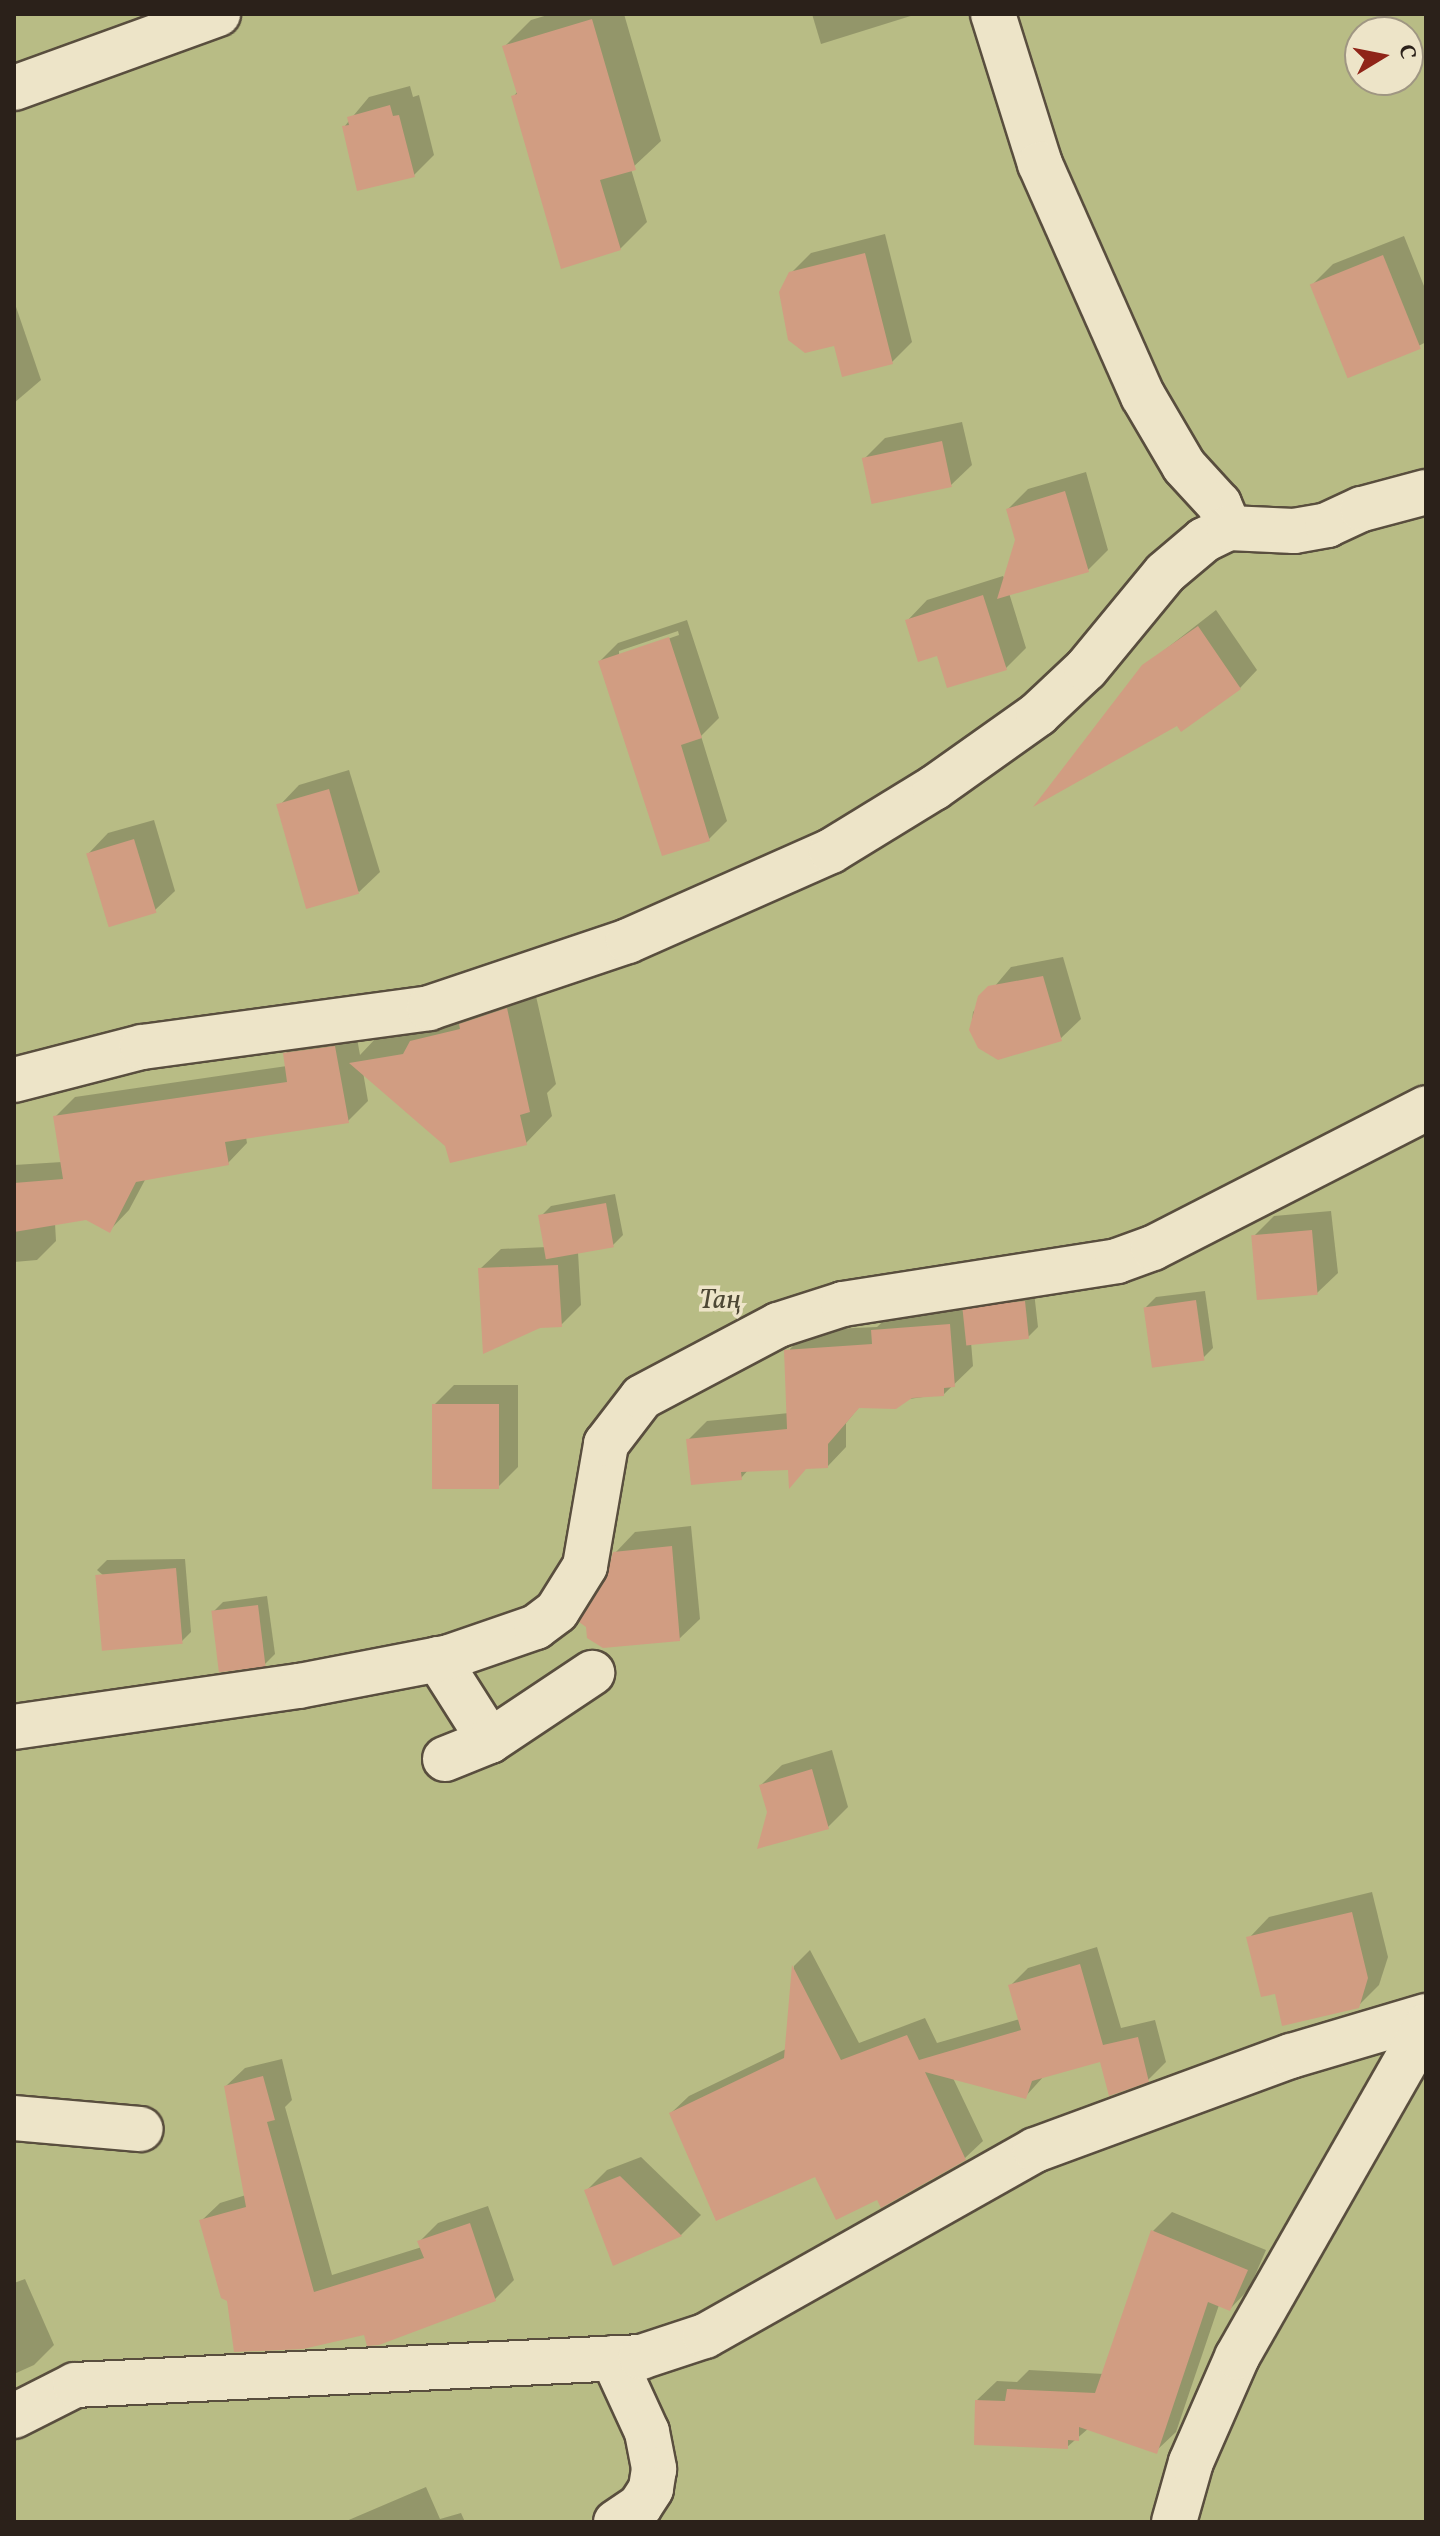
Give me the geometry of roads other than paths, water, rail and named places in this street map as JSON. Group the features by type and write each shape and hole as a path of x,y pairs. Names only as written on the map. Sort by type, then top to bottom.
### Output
{"street":[{"path":"14,88 218,14"},
{"path":"993,14 1040,164 1143,396 1184,466 1219,504 1229,528"},
{"path":"14,1080 142,1047 429,1008 585,957 739,895 831,851 909,804 1038,714 1086,669 1165,573 1204,540 1229,528 1294,531 1327,525 1362,509 1426,492"},
{"path":"14,1727 299,1686 438,1659 536,1627 557,1611 585,1566 606,1444 642,1397 704,1361 778,1325 843,1304 1117,1261 1153,1248 1426,1108"},
{"path":"438,1659 490,1741"},
{"path":"445,1759 490,1741 592,1673"},
{"path":"14,2416 75,2385 641,2357 705,2336 1035,2150 1291,2056 1426,2016"},
{"path":"1174,2522 1191,2462 1237,2357 1426,2026"},
{"path":"14,2118 141,2129"},
{"path":"613,2358 647,2432 654,2469 651,2489 640,2506 616,2522"}],"park label":[{"name":"Таң","path":"720,1301"}]}
